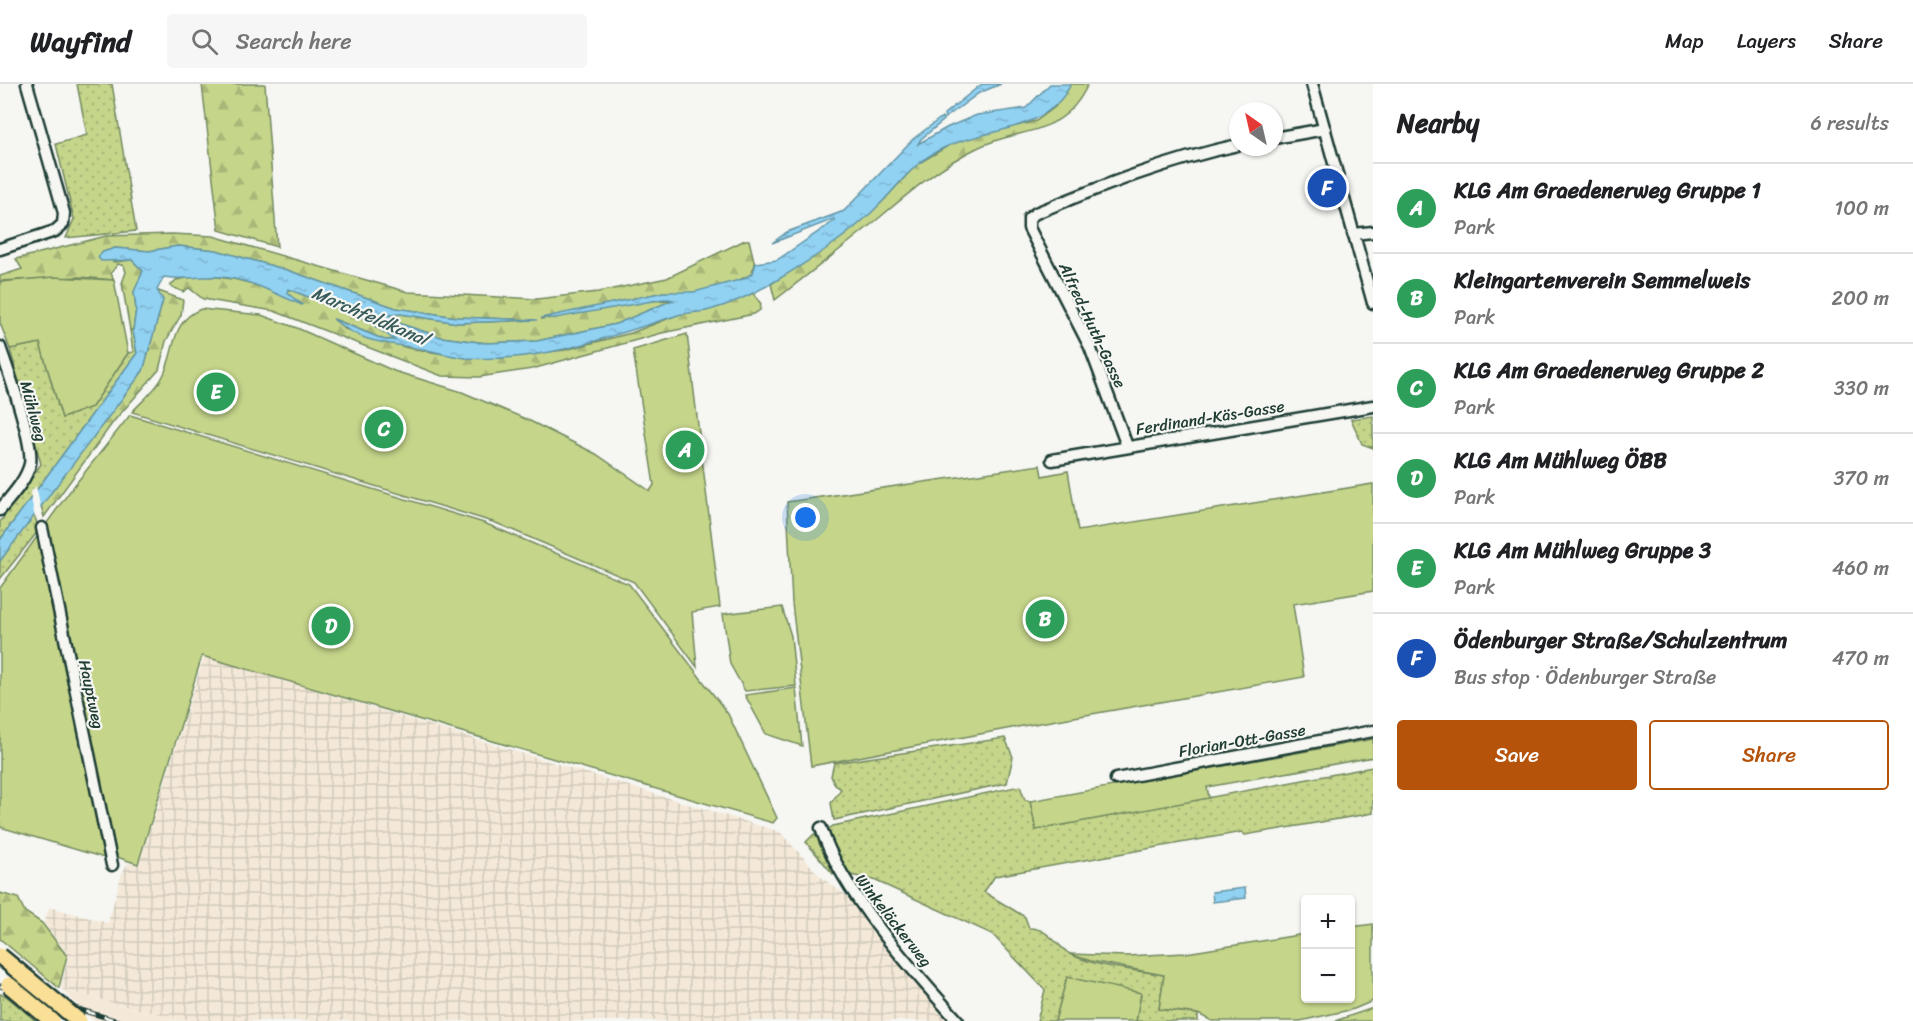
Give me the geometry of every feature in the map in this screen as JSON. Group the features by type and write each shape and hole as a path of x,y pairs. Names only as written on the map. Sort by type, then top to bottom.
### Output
{"main road":[{"path":"0,956 79,1021"},
{"path":"9,985 52,1021"}],"street":[{"path":"0,249 55,231 63,224 64,213 27,84"},
{"path":"1312,84 1373,303"},
{"path":"1283,136 1325,129"},
{"name":"Alfred-Huth-Gasse","path":"1127,446 1090,347 1029,228 1029,218 1115,180 1229,147"},
{"path":"1353,234 1373,231"},
{"name":"Mühlweg","path":"0,347 17,401 31,462 23,480 0,510"},
{"name":"Ferdinand-Käs-Gasse","path":"1052,460 1373,406"},
{"name":"Hauptweg","path":"42,528 112,865"},
{"name":"Florian-Ott-Gasse","path":"1116,779 1373,731"},
{"name":"Winkeläckerweg","path":"821,828 845,882 919,977 958,1021"}],"shaded area":[{"path":"204,656 780,832 822,878 853,900 952,1021 197,1021 143,1011 61,989 68,956 44,923 49,907 108,923 122,873 128,863 139,865"},
{"path":"61,989 143,1011 197,1021 94,1021"}],"green space":[{"path":"77,84 112,84 136,231 66,238 74,219 56,144 87,135"},
{"path":"202,84 265,84 277,247 219,230"},
{"path":"1071,84 1088,84 1078,102 1066,114 1053,123 992,142 949,163 775,300 771,284 845,235 882,202 916,165 956,141 1036,121 1055,107"},
{"path":"172,234 213,236 408,292 537,299 598,292 667,278 745,240 749,240 755,265 750,275 719,287 686,293 664,292 541,319 649,301 673,300 616,324 537,341 486,343 441,337 401,324 388,315 401,314 458,323 535,320 456,317 396,308 287,270 216,250 178,246 149,251 115,248 103,252 114,262 132,260 143,271 134,292 136,309 133,330 130,330 122,283 126,272 124,266 118,264 111,273 114,280 79,277 0,281 0,276 22,269 16,259 106,236"},
{"path":"198,276 239,280 278,293 302,305 287,293 288,289 361,317 396,339 385,340 334,319 345,329 408,348 468,358 565,350 631,333 680,314 724,305 753,293 761,304 760,310 754,314 662,333 532,369 479,377 442,376 274,311 203,299 189,288 183,292 170,286 176,280"},
{"path":"54,277 114,280 128,353 92,407 62,418 40,343 10,349 0,323 0,282"},
{"path":"156,290 183,300 181,315 166,341 159,370 114,421 44,517 41,505 143,371 163,300"},
{"path":"201,309 261,315 297,328 394,371 462,392 528,420 596,454 650,491 654,485 633,350 687,334 720,607 692,612 697,667 634,582 496,523 132,412 160,381 175,338 184,321"},
{"path":"130,330 133,331 137,353 0,540 0,522 41,464 10,349 40,343 62,418 92,407 128,353 133,352"},
{"path":"130,415 484,523 629,584 728,714 777,818 773,823 202,656 138,864 117,857 111,860 0,827 0,588 70,491"},
{"path":"1373,416 1373,448 1362,444 1351,419"},
{"path":"1040,465 1042,476 1068,471 1078,531 1373,484 1373,591 1293,604 1304,677 811,766 792,603 787,502"},
{"path":"34,514 39,530 0,579 0,561"},
{"path":"782,607 791,636 796,686 745,691 730,664 723,614"},
{"path":"796,688 802,746 766,734 745,695"},
{"path":"1005,738 1013,757 1007,783 834,820 831,803 841,789 835,785 831,776 834,763"},
{"path":"1373,739 1373,757 1207,787 1209,798 1036,830 1030,801"},
{"path":"1373,767 1373,813 1245,835 1242,832 995,876 984,892 1025,917 1029,928 1046,933 1076,957 1100,965 1164,975 1159,1009 1198,1014 1198,1021 1136,1021 1141,993 1067,978 1055,1021 1037,1021 1045,990 992,934 874,880 846,874 827,830 833,826 1020,786 1025,800 1030,801 1036,830"},
{"path":"814,834 822,841 835,871 833,874 806,842"},
{"path":"0,893 18,898 25,912 42,923 67,956 59,988 0,939"},
{"path":"1373,924 1373,1001 1354,1009 1300,1021 1212,1021 1198,1014 1159,1009 1164,975 1091,961 1069,954 1126,956 1186,953 1301,935 1301,1003 1355,1003 1355,926"},
{"path":"1067,977 1141,993 1136,1021 1055,1021"},
{"path":"0,994 6,996 36,1021 0,1021"},
{"path":"1373,1008 1373,1021 1335,1021"}],"water":[{"path":"982,84 1001,84 979,93 945,118 944,114"},
{"name":"Marchfeldkanal","path":"1050,84 1071,84 1059,101 1045,113 1028,122 952,144 926,158 870,214 844,236 765,287 734,302 710,310 678,315 574,347 521,356 466,358 365,338 333,319 385,340 395,340 361,317 288,289 287,293 303,305 239,280 221,277 164,277 157,290 163,300 143,371 0,561 0,540 137,353 133,331 136,309 134,292 143,271 132,260 101,261 98,257 103,252 115,248 149,251 178,246 216,250 287,270 396,308 456,317 537,320 458,323 401,314 389,315 401,324 441,337 486,343 537,341 616,324 673,300 664,299 555,318 541,318 664,292 694,292 743,279 753,273 756,263 777,260 834,221 834,219 772,243 787,232 844,211 913,139 942,117 944,120 918,144 948,127 977,115 1026,108"},
{"path":"1245,888 1246,898 1213,902 1212,892"}],"pier":[{"path":"36,486 41,510 35,518 30,493"}],"tram line":[{"path":"0,964 68,1021"}],"railway":[{"path":"0,986 118,1021"}],"place":[{"name":"Ödenburger Straße/Schulzentrum","path":"1327,188"},
{"name":"KLG Am Mühlweg Gruppe 3","path":"216,392"},
{"name":"KLG Am Graedenerweg Gruppe 2","path":"384,429"},
{"name":"KLG Am Graedenerweg Gruppe 1","path":"685,450"},
{"name":"Kleingartenverein Semmelweis","path":"1045,619"},
{"name":"KLG Am Mühlweg ÖBB","path":"331,626"}]}
